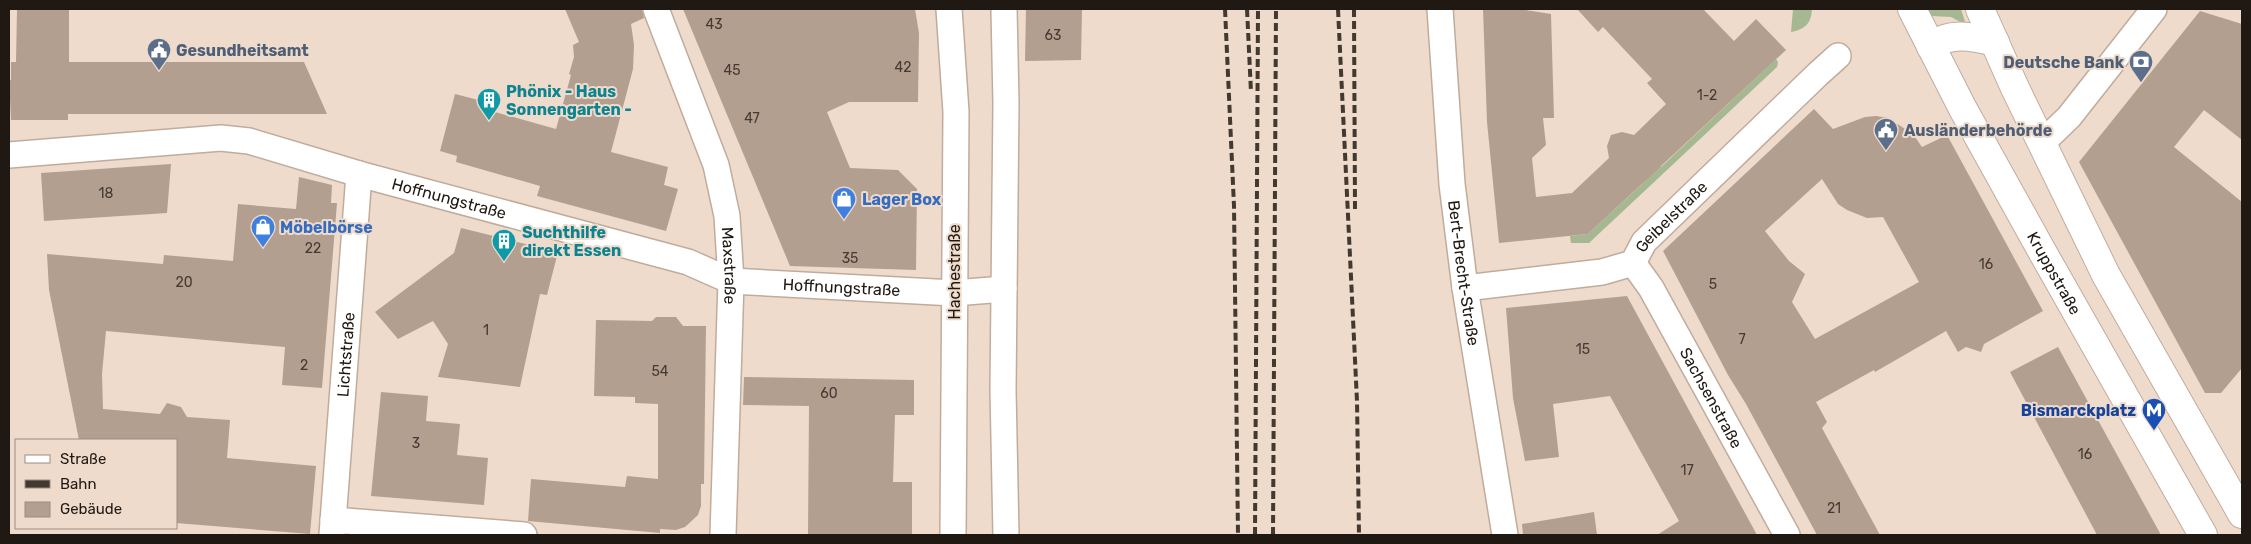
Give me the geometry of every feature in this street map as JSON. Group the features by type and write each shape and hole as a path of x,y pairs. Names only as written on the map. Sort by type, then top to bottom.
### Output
{"main road":[{"path":"1896,9 1921,28 1944,38 1954,37 1995,42"},
{"path":"1980,9 2106,275 2242,514"},
{"name":"Kruppstraße","path":"1921,28 2043,253 2203,535"}],"street":[{"name":"Maxstraße","path":"656,9 716,165 728,216 731,281 723,535"},
{"name":"Hachestraße","path":"949,9 956,112 953,535"},
{"path":"1004,9 1006,103 1003,390 1006,535"},
{"name":"Bert-Brecht-Straße","path":"1440,9 1452,184 1465,288 1505,535"},
{"path":"2042,143 2065,121 2154,9"},
{"name":"Geibelstraße","path":"1465,288 1602,272 1633,263 1644,242 1838,56"},
{"name":"Hoffnungstraße","path":"9,155 221,138 249,141 359,174 688,262 731,281 954,293 1004,289"},
{"name":"Lichtstraße","path":"333,528 359,174"},
{"name":"Sachsenstraße","path":"1633,263 1651,288 1787,535"},
{"path":"333,528 524,535"}],"green space":[{"path":"1793,9 1812,9 1807,25 1791,32"},
{"path":"1927,9 1961,9 1966,25 1951,17 1931,16"},
{"path":"1776,59 1778,62 1777,67 1589,243 1571,243 1570,236 1588,234 1641,185 1659,165 1661,167"}],"building":[{"name":"Gesundheitsamt","path":"17,9 69,9 69,62 304,62 327,114 68,114 68,120 11,120 9,80 11,80 11,62 16,62"},
{"name":"Phönix - Haus Sonnengarten -","path":"565,9 642,9 644,18 631,24 634,45 633,69 611,152 668,167 664,185 678,189 666,231 537,196 540,186 456,162 457,156 440,151 455,94 490,103 488,110 556,129 571,75 569,74 574,57 573,45 579,42"},
{"path":"683,9 915,9 919,33 918,102 849,102 827,112 850,168 898,170 917,189 916,270 790,266"},
{"path":"1026,9 1082,9 1081,60 1025,61"},
{"path":"1483,9 1519,9 1551,14 1554,118 1543,118 1546,145 1532,158 1536,197 1572,193 1609,158 1607,146 1611,135 1622,132 1634,135 1666,104 1647,83 1652,79 1603,27 1598,32 1577,9 1703,9 1734,41 1756,19 1786,50 1588,234 1499,243 1487,122"},
{"path":"2200,11 2242,24 2242,140 2204,110 2174,147 2242,202 2242,368 2221,393 2205,393 2079,162"},
{"path":"1814,109 1833,129 1865,117 1876,116 1888,118 1913,134 1922,147 1947,135 2043,311 1984,344 1981,352 1966,347 1958,352 1946,331 1875,372 1874,370 1816,402 1827,422 1822,428 1880,535 1817,535 1746,404 1728,375 1663,251","holes":["1822,179 1838,204 1867,218 1883,217 1919,282 1815,339 1792,302 1805,274 1789,261 1765,231"]},
{"path":"171,164 167,213 44,221 41,173"},
{"path":"299,177 332,185 331,203 337,203 322,388 282,385 285,347 106,331 102,374 103,409 160,414 167,403 181,407 187,417 230,420 227,458 316,466 310,534 178,523 178,439 79,439 49,290 47,254 163,264 164,255 233,261 238,204 296,209"},
{"path":"461,228 558,252 547,295 540,294 520,387 438,377 448,344 433,321 398,339 375,312 454,253"},
{"path":"1627,296 1757,535 1657,535 1679,521 1610,396 1553,404 1559,457 1525,461 1513,398 1506,308"},
{"path":"656,317 676,317 683,326 706,326 704,484 701,484 701,506 698,515 685,527 676,530 660,529 660,533 528,521 531,479 625,487 627,476 658,479 658,404 635,403 635,397 594,396 596,320 652,321"},
{"path":"2058,347 2161,535 2097,535 2010,372"},
{"path":"744,377 914,380 914,415 895,415 893,482 912,482 912,535 808,535 809,406 743,405"},
{"path":"381,392 428,396 426,421 460,424 457,455 488,458 484,505 371,496"},
{"path":"1594,512 1597,535 1523,535 1522,524"}],"railway":[{"path":"1225,9 1234,206 1238,535"},
{"path":"1247,9 1251,92"},
{"path":"1255,535 1258,9"},
{"path":"1273,535 1276,9"},
{"path":"1338,9 1357,401 1359,535"},
{"path":"1354,9 1355,209"}],"place":[{"name":"Gesundheitsamt","path":"159,71"},
{"name":"Deutsche Bank","path":"2141,83"},
{"name":"Phönix - Haus Sonnengarten -","path":"489,121"},
{"name":"Ausländerbehörde","path":"1886,151"},
{"name":"Lager Box","path":"844,220"},
{"name":"Möbelbörse","path":"263,248"},
{"name":"Suchthilfe direkt Essen","path":"504,262"},
{"name":"Bismarckplatz","path":"2154,431"}]}
